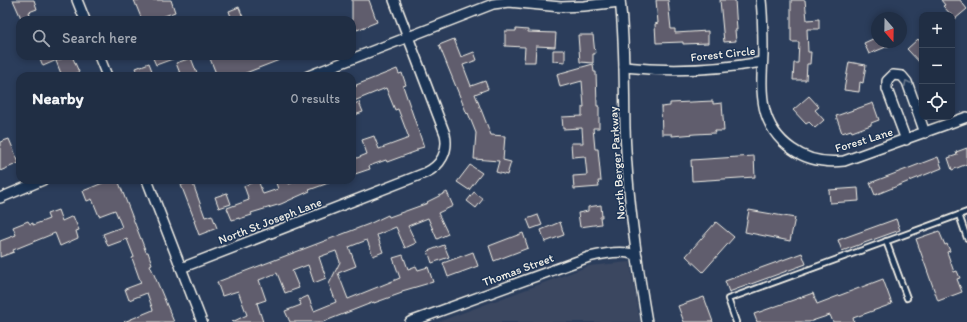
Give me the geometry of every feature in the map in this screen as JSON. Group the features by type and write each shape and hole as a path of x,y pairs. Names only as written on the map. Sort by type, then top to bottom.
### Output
{"street":[{"path":"77,0 83,16"},
{"name":"North St Joseph Lane","path":"181,268 425,173 435,167 444,154 446,136 394,0"},
{"name":"Forest Circle","path":"624,68 648,70 687,70 727,68 762,62 763,31 761,0"},
{"path":"356,58 488,5 509,2 561,7 584,6 620,1"},
{"name":"North Berger Parkway","path":"620,1 623,36 628,166 637,256 647,322"},
{"path":"101,60 105,72"},
{"path":"318,72 350,60"},
{"name":"Forest Lane","path":"762,62 762,99 768,120 780,138 799,154 817,160 839,161 856,157 967,117"},
{"path":"906,140 887,89 887,81 893,75 902,76 907,82 925,133"},
{"path":"0,198 33,184"},
{"path":"149,184 202,322"},
{"name":"Thomas Street","path":"410,322 589,257 618,253 633,254 637,256"}],"lane":[{"path":"736,322 728,299 967,212"},
{"path":"959,215 967,238"},
{"path":"886,241 907,298"}],"shaded area":[{"path":"630,262 640,322 438,322 589,266"}],"building":[{"path":"13,0 34,0 37,9 29,12 30,15 20,16"},
{"path":"134,0 171,0 175,12 164,16 140,16"},
{"path":"352,0 369,0 377,22 357,30 356,16 352,16"},
{"path":"656,0 668,0 671,29 675,29 675,33 708,31 708,43 656,43 655,24 658,23"},
{"path":"720,0 735,0 737,30 735,30 736,41 724,42"},
{"path":"791,0 805,0 807,20 819,19 819,29 807,29 808,52 811,52 810,64 807,64 806,80 793,80 794,63 798,63 799,42 791,42"},
{"path":"941,0 960,0 967,9 955,19 955,12 949,12 943,6 945,5"},
{"path":"239,7 242,16 231,16 229,11"},
{"path":"516,29 528,30 528,32 556,33 555,47 536,46 535,62 524,62 525,47 505,46 505,31 516,31"},
{"path":"578,35 593,35 595,54 593,54 593,63 580,62"},
{"path":"454,39 461,57 474,52 477,60 463,65 471,86 485,81 488,89 475,94 491,135 505,136 503,160 511,162 507,175 496,172 499,161 474,159 476,133 439,45"},
{"path":"918,39 919,62 907,49"},
{"path":"871,40 871,48 884,48 869,54 864,43"},
{"path":"553,50 565,50 565,62 553,61"},
{"path":"41,60 57,60 43,66"},
{"path":"74,60 79,72 60,72 56,61"},
{"path":"154,60 170,60 156,65"},
{"path":"185,60 192,60 196,72 179,72 176,63"},
{"path":"211,60 279,60 248,72 215,72"},
{"path":"849,62 866,65 863,83 860,82 859,92 844,90"},
{"path":"149,63 152,72 138,72 136,68"},
{"path":"593,64 594,72 596,72 599,128 593,128 595,149 598,149 601,181 598,181 599,187 574,189 573,176 587,175 585,156 572,157 571,143 583,143 582,128 563,129 562,117 582,116 582,107 584,107 582,81 560,87 557,74"},
{"path":"397,69 399,74 402,73 406,85 403,86 424,147 387,162 386,160 369,166 370,169 356,174 356,158 367,154 362,140 374,136 379,149 409,138 398,109 395,110 386,88 356,100 356,85"},
{"path":"809,96 819,107 815,110 824,120 815,128 809,122 806,124 793,110"},
{"path":"713,101 713,104 722,103 724,131 672,136 672,134 662,134 661,107 670,106 670,103"},
{"path":"359,102 363,112 356,115 356,103"},
{"path":"873,103 879,120 871,123 871,125 852,132 851,130 842,133 836,116"},
{"path":"9,139 16,156 16,164 0,171 0,142"},
{"path":"967,148 967,164 952,170 948,158 957,155 956,152"},
{"path":"754,156 755,177 692,181 691,160"},
{"path":"938,157 942,168 875,195 870,183"},
{"path":"470,165 482,173 469,190 457,182"},
{"path":"100,184 120,184 146,252 148,252 152,264 150,265 174,322 124,322 153,310 147,293 129,300 125,289 141,283 132,258 134,257 127,239 108,246 103,234 122,227 115,210 99,216 92,199 87,201 83,191"},
{"path":"193,184 205,217 212,215 217,228 199,235 181,185"},
{"path":"249,184 259,184 263,194 278,189 276,184 326,184 309,190 310,191 281,204 251,213 252,215 232,220 227,208 249,200 244,186"},
{"path":"858,188 859,201 830,203 829,190"},
{"path":"447,192 453,206 438,213 448,234 437,239 428,218 408,226 416,243 405,248 396,227 377,235 383,252 373,256 367,240 349,247 356,266 338,273 348,299 400,278 393,258 403,255 408,269 416,266 418,270 428,267 433,282 402,291 402,293 374,302 323,322 290,322 285,311 301,305 299,300 308,296 314,311 336,302 329,284 340,262 336,251 319,257 326,278 314,283 308,265 292,271 299,288 285,293 277,273 259,280 266,300 257,303 263,322 232,322 247,315 238,291 222,296 217,282 369,224 388,215 389,217 428,203 427,202"},
{"path":"474,192 483,199 476,208 467,201"},
{"path":"227,193 231,204 219,208 215,197"},
{"path":"601,205 601,224 580,227 578,213 588,211 588,207"},
{"path":"58,210 62,221 73,216 79,230 76,231 78,238 60,246 55,233 13,250 14,252 0,257 0,241 16,235 13,227 28,221 30,224 33,223 33,225 49,219 47,214"},
{"path":"749,210 795,218 790,241 745,232"},
{"path":"538,215 542,225 531,229 527,219"},
{"path":"896,219 900,230 842,251 838,240"},
{"path":"560,222 564,235 545,242 541,230"},
{"path":"716,222 734,237 703,272 686,256"},
{"path":"939,231 945,245 947,244 950,251 947,252 954,272 957,271 960,278 957,279 962,292 938,301 916,239"},
{"path":"523,233 528,248 494,261 489,246"},
{"path":"444,245 449,257 432,263 428,251"},
{"path":"473,252 478,266 448,277 443,263"},
{"path":"802,253 806,264 729,292 725,281"},
{"path":"883,279 892,304 853,318 854,322 833,322 830,315 809,322 757,322 754,314 813,293 817,304"},
{"path":"704,297 713,322 684,322 678,306"}]}
